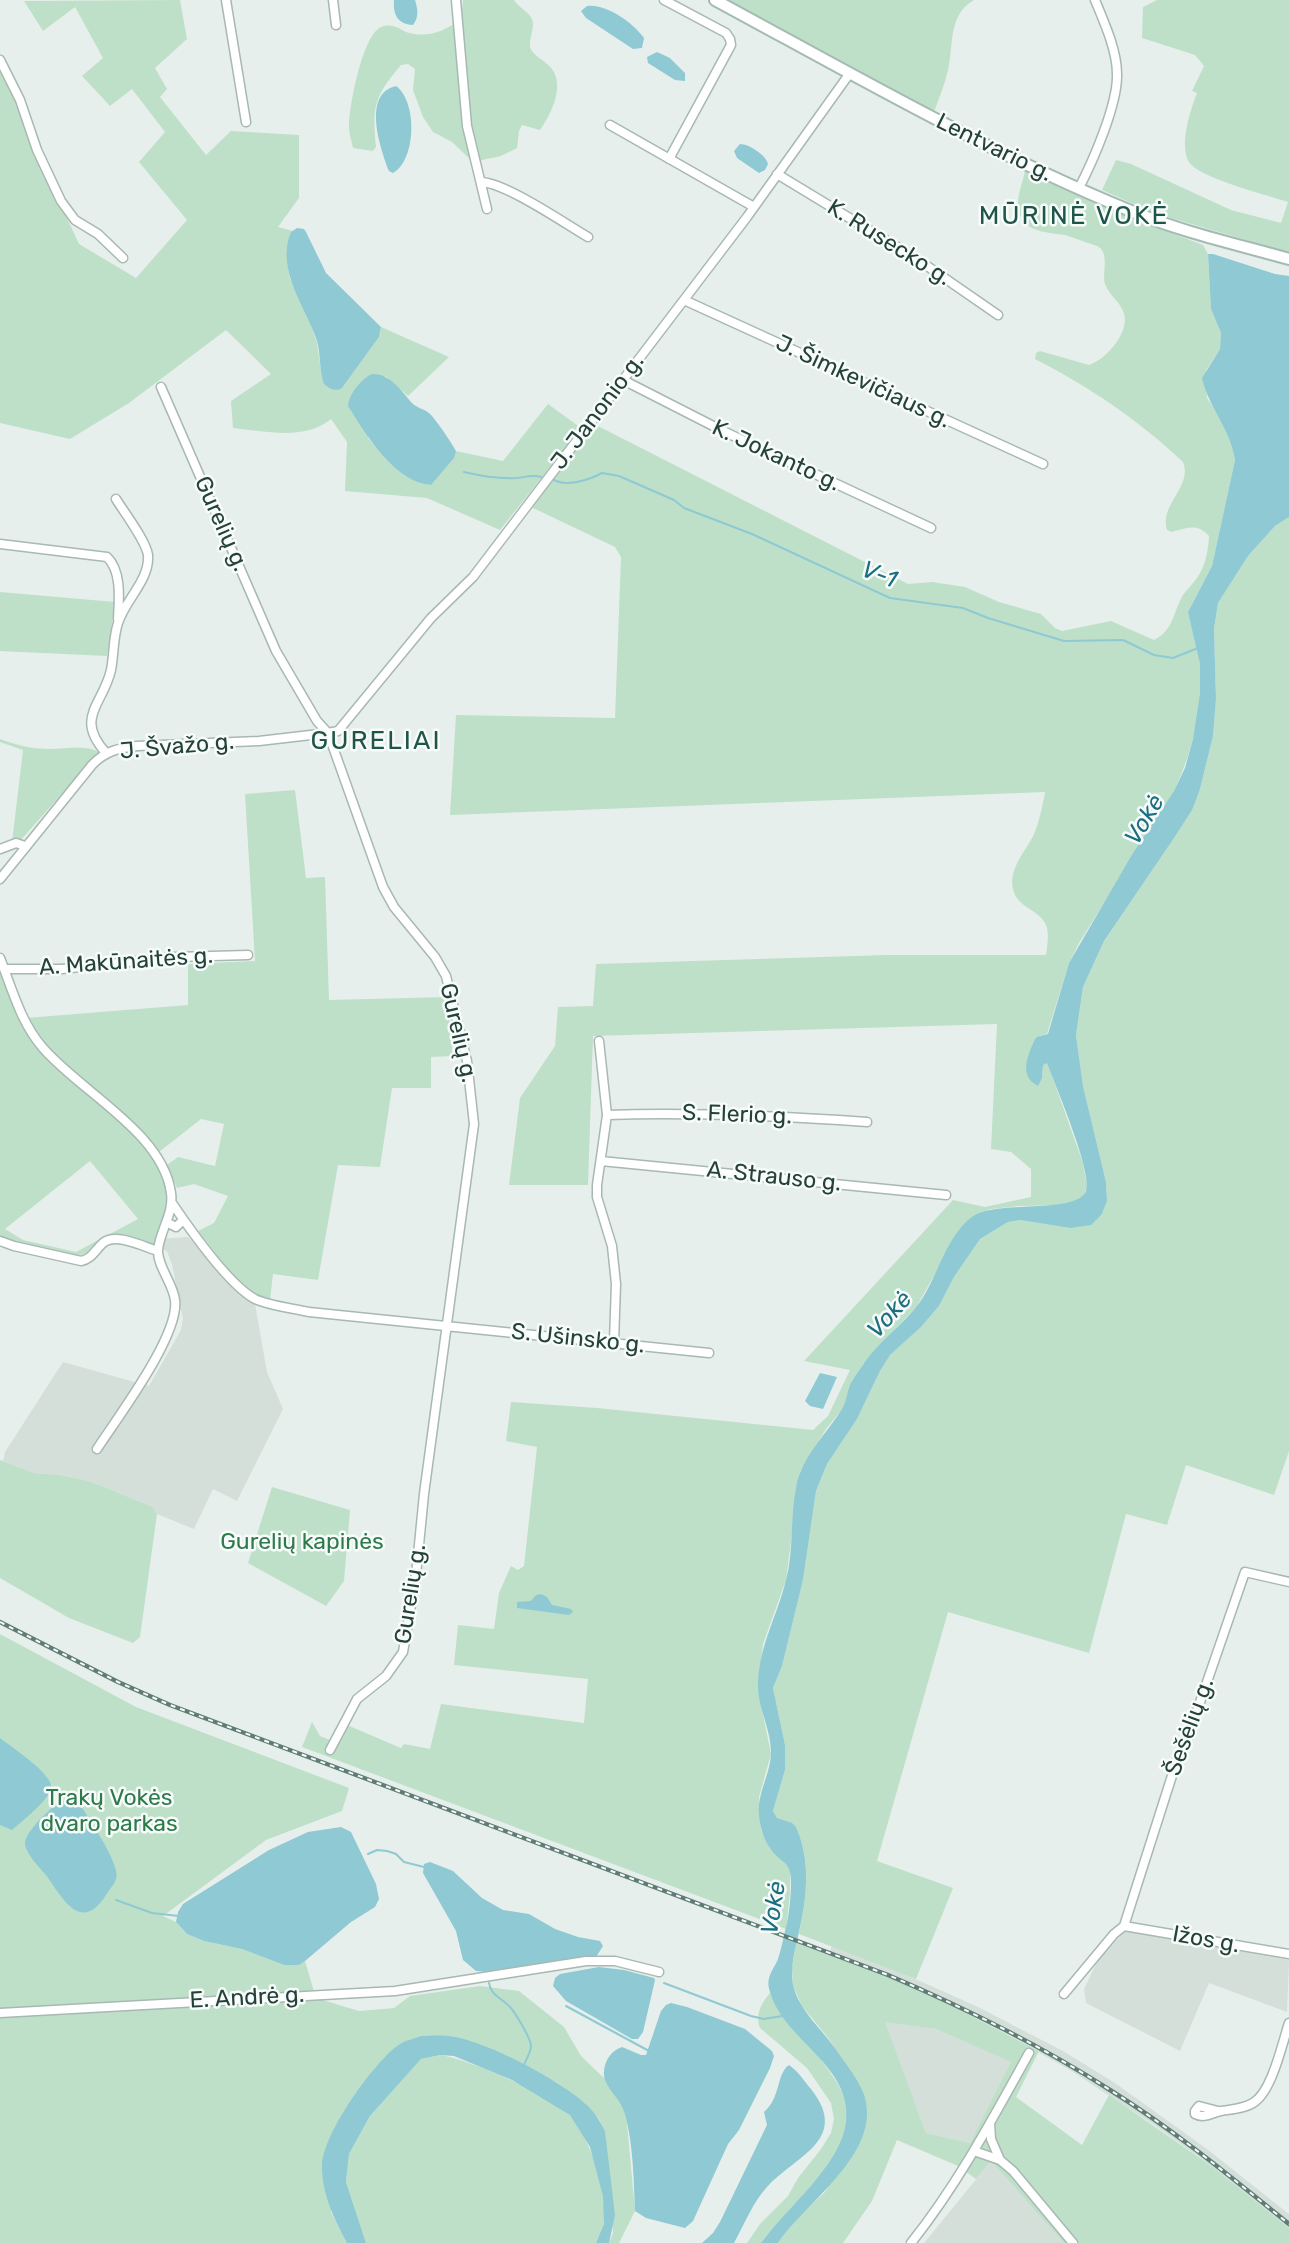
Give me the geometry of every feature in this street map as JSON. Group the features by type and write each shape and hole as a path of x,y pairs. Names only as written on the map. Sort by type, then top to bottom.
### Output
{"main road":[{"name":"Lentvario g.","path":"715,0 935,120 1079,188 1158,221 1289,259"}],"street":[{"path":"226,0 246,122"},
{"path":"333,0 336,25"},
{"path":"456,0 467,126 486,209"},
{"path":"664,0 726,33 731,45 669,159"},
{"path":"1079,188 1094,159 1117,75 1113,51 1095,0"},
{"path":"0,60 20,100 37,150 61,201 75,220 124,258"},
{"name":"J. Janonio g.","path":"328,733 338,731 431,618 473,577 754,207 850,73"},
{"path":"610,125 754,207"},
{"name":"K. Rusecko g.","path":"777,174 917,259 998,314"},
{"path":"481,182 524,200 588,237"},
{"name":"J. Šimkevičiaus g.","path":"684,300 1043,464"},
{"name":"K. Jokanto g.","path":"623,380 725,432 930,528"},
{"name":"Gurelių g.","path":"161,387 276,651 317,721 328,733 383,887 394,907 435,957 446,976 467,1061 474,1124 424,1494 416,1575 403,1652 386,1676 357,1699 330,1750"},
{"path":"116,499 148,552 144,574 118,622"},
{"path":"0,544 107,557 111,561 119,589 118,622 110,672 92,717 93,736 106,753"},
{"name":"J. Švažo g.","path":"0,879 92,765 106,753 118,748 137,746 260,741 328,733"},
{"path":"0,849 16,843 25,846"},
{"name":"A. Makūnaitės g.","path":"4,969 62,969 175,957 248,955"},
{"path":"0,958 26,1027 66,1072 146,1143 167,1174 172,1203 158,1251 176,1300 173,1317 147,1374 97,1449"},
{"path":"599,1041 607,1115 597,1197 612,1247 616,1284 614,1342"},
{"name":"S. Flerio g.","path":"607,1115 749,1114 867,1122"},
{"name":"A. Strauso g.","path":"601,1161 947,1195"},
{"path":"168,1223 176,1227 182,1224 183,1220 172,1203"},
{"name":"S. Ušinsko g.","path":"183,1220 212,1257 243,1290 257,1300 309,1312 709,1353"},
{"path":"0,1241 81,1261 88,1260 104,1242 111,1240 122,1240 158,1251"},
{"name":"Šešėlių g.","path":"1124,1926 1177,1760 1188,1737 1245,1572 1289,1583"},
{"path":"1064,1994 1114,1934 1124,1926"},
{"name":"Ižos g.","path":"1124,1926 1289,1954"},
{"name":"E. Andrė g.","path":"0,2013 285,1995 383,1992 565,1964 604,1961 632,1964 659,1972"},
{"path":"1218,2111 1251,2105 1262,2096 1289,2023"},
{"path":"911,2243 944,2199 974,2151 1029,2053"},
{"path":"990,2123 991,2139 1000,2160"},
{"path":"974,2151 1000,2160 1013,2171 1073,2243"}],"shaded area":[{"path":"188,1237 255,1304 267,1372 283,1409 237,1501 213,1489 194,1529 157,1514 153,1507 89,1481 34,1473 3,1461 5,1452 63,1362 149,1386 181,1330 183,1319 167,1251 153,1246 158,1239"},
{"path":"1125,1931 1289,1960 1287,2012 1209,1983 1180,2051 1086,2003 1084,1989 1098,1960"},
{"path":"832,1946 891,1968 978,2007 1063,2051 1115,2083 1207,2149 1289,2214 1289,2228 1157,2127 1038,2052 1039,2050 888,1977 828,1956"},
{"path":"884,2021 936,2029 1012,2062 970,2143 926,2133"},
{"path":"991,2161 1064,2243 924,2243"}],"green space":[{"path":"180,0 187,39 155,68 167,89 160,97 206,155 231,131 299,135 299,198 278,227 293,231 287,262 290,279 308,316 317,343 322,378 342,388 379,337 381,327 449,357 408,396 385,376 368,438 388,460 412,479 431,485 456,451 503,461 548,404 581,428 500,530 427,498 345,491 347,442 331,419 320,426 297,432 233,428 231,401 271,374 226,330 129,403 70,439 0,423 0,68 19,105 36,152 79,244 136,278 187,220 139,162 165,132 132,89 110,106 82,76 103,58 75,7 43,31 24,1"},
{"path":"463,0 514,0 531,16 533,27 530,47 552,69 557,84 555,100 540,130 522,125 517,148 501,156 473,162 452,142 433,132 423,117 413,90 415,69 408,64 401,65 380,94 374,121 376,147 373,151 353,148 349,127 351,104 363,57 374,33 381,27 388,26 421,35 442,30 461,19"},
{"path":"727,0 974,0 960,13 956,22 947,75 934,112"},
{"path":"1157,0 1289,0 1289,256 1280,253 1280,250 1154,213 1102,190 1116,160 1131,164 1231,210 1281,223 1288,202 1219,180 1189,162 1185,137 1197,93 1192,91 1204,66 1195,55 1142,38 1143,7"},
{"path":"1025,171 1096,204 1203,245 1208,254 1211,309 1221,333 1220,349 1206,370 1207,398 1222,419 1235,460 1212,566 1188,612 1198,652 1201,681 1195,730 1186,761 1174,791 1079,943 1069,963 1047,1034 1035,1037 1042,1078 1043,1065 1047,1062 1083,1163 1087,1186 1084,1195 1080,1200 1063,1205 991,1209 980,1213 960,1229 917,1306 869,1357 853,1379 844,1407 826,1429 800,1472 786,1580 763,1644 758,1690 771,1754 759,1797 761,1830 770,1848 790,1868 786,1929 302,1747 312,1722 320,1736 337,1743 347,1725 401,1748 404,1744 430,1749 441,1704 584,1723 588,1679 454,1665 458,1625 494,1629 499,1593 511,1566 518,1570 524,1566 537,1447 506,1441 511,1402 813,1430 828,1416 850,1370 804,1361 953,1200 985,1207 1031,1197 1031,1169 1011,1152 991,1149 997,1024 593,1036 588,1185 509,1185 520,1098 555,1046 558,1007 593,1006 596,964 887,955 1046,955 1048,935 1045,922 1019,901 1015,896 1012,881 1016,865 1036,829 1045,792 450,815 456,715 615,718 621,557 615,547 531,507 594,424 908,584 932,582 965,587 999,602 1041,614 1062,631 1111,621 1154,640 1166,631 1183,595 1203,568 1209,536 1196,528 1172,532 1167,530 1168,512 1184,480 1183,462 1113,405 1035,359 1036,353 1040,351 1089,365 1096,362 1116,343 1125,319 1121,307 1105,284 1105,260 1100,248 1065,235 1034,229 1022,220 1018,203"},
{"path":"1289,517 1289,1451 1274,1495 1186,1465 1167,1525 1126,1514 1089,1653 948,1612 877,1861 953,1888 916,1979 799,1934 806,1880 804,1853 796,1827 777,1818 773,1811 785,1770 785,1745 773,1688 782,1666 803,1580 816,1491 827,1464 857,1419 890,1355 921,1327 939,1306 954,1277 980,1239 1008,1222 1020,1220 1070,1228 1102,1214 1107,1201 1106,1182 1083,1086 1076,1035 1083,987 1104,941 1170,844 1200,789 1213,736 1216,699 1214,629 1218,603 1248,556 1275,526"},
{"path":"0,592 115,602 107,656 0,651"},
{"path":"0,739 36,748 81,748 99,752 11,851 23,750 0,742"},
{"path":"295,790 306,878 325,877 329,1000 447,997 453,1056 431,1057 431,1088 392,1088 380,1167 338,1165 318,1280 273,1274 270,1300 259,1296 239,1281 198,1231 214,1223 228,1196 194,1184 177,1188 167,1165 178,1157 215,1166 224,1124 201,1119 159,1152 54,1054 26,1018 188,1005 188,964 255,961 245,794"},
{"path":"0,967 16,1010 39,1049 149,1152 164,1178 166,1208 153,1246 100,1242 87,1254 71,1256 0,1237","holes":["90,1161 138,1219 76,1252 23,1240 5,1229"]},
{"path":"0,1460 34,1473 89,1481 153,1507 157,1514 140,1637 133,1643 69,1618 0,1578"},
{"name":"Gurelių kapinės","path":"272,1487 350,1510 344,1581 326,1606 248,1563"},
{"name":"Trakų Vokės dvaro parkas","path":"0,1634 136,1707 349,1788 342,1811 266,1840 163,1916 176,1922 187,1934 204,1941 242,1949 284,1965 299,1965 305,1961 316,1998 359,2011 394,2008 410,1996 480,1986 519,1991 564,2027 581,2056 605,2079 623,2107 627,2123 635,2211 619,2243 609,2243 613,2233 605,2131 585,2103 558,2083 497,2052 448,2036 421,2036 401,2044 375,2068 347,2106 331,2212 347,2243 0,2243"},
{"path":"796,1943 888,1977 948,2004 1039,2051 1016,2097 1082,2145 1109,2095 1214,2168 1289,2228 1289,2243 1064,2243 991,2161 976,2179 958,2166 897,2140 872,2201 843,2243 778,2243 790,2224 825,2192 865,2125 867,2109 862,2091 848,2068 802,2006 793,1986 792,1968","holes":["885,2022 936,2029 1011,2062 970,2143 926,2133"]},
{"path":"770,1993 782,2013 837,2083 846,2102 847,2121 842,2140 818,2177 761,2243 747,2243 760,2224 788,2196 798,2178 821,2149 831,2133 834,2119 831,2103 807,2068 760,2028 760,2009"},
{"path":"440,2055 509,2079 547,2098 571,2116 591,2152 604,2197 604,2223 596,2243 366,2243 346,2182 349,2154 370,2116 421,2059"}],"water":[{"path":"394,0 415,0 417,13 413,25 403,23 397,17"},
{"path":"587,6 603,8 626,20 644,38 642,48 633,49 586,18 581,11"},
{"path":"657,52 670,58 685,73 685,81 675,80 648,63 647,57"},
{"path":"396,86 408,105 411,131 406,157 393,173 389,171 378,137 376,111 385,91"},
{"path":"740,144 752,148 764,157 768,164 765,170 759,173 737,158 734,151"},
{"path":"297,228 306,232 326,273 381,327 379,337 339,389 324,384 317,341 289,274 287,246 291,232"},
{"path":"1208,254 1289,276 1289,517 1275,526 1248,556 1218,603 1214,629 1216,699 1213,736 1200,789 1192,810 1104,941 1083,987 1076,1035 1083,1086 1106,1182 1107,1201 1102,1214 1091,1225 1070,1228 1020,1220 1008,1222 980,1239 954,1277 939,1306 921,1327 890,1355 857,1419 827,1464 816,1491 803,1580 782,1666 773,1688 785,1745 785,1770 773,1811 777,1818 796,1827 806,1865 806,1892 793,1958 793,1985 806,2012 858,2082 863,2092 867,2114 863,2135 839,2174 778,2243 761,2243 834,2155 846,2123 846,2103 839,2085 829,2069 789,2025 778,2009 769,1987 769,1978 778,1959 790,1907 791,1875 784,1862 768,1844 760,1823 760,1799 771,1752 758,1683 762,1655 788,1569 796,1488 803,1466 842,1409 854,1377 873,1351 920,1302 949,1245 963,1225 983,1212 1067,1203 1079,1198 1086,1191 1087,1181 1079,1148 1047,1063 1043,1065 1038,1086 1028,1076 1026,1063 1036,1037 1048,1034 1069,963 1133,853 1174,791 1185,768 1193,739 1200,694 1200,664 1188,612 1212,566 1235,460 1229,438 1209,399 1202,378 1220,349 1221,333 1211,309"},
{"path":"372,374 389,379 413,404 430,414 456,451 454,458 431,485 405,476 393,466 372,442 348,406 356,387"},
{"path":"820,1373 837,1377 823,1409 810,1406 805,1401"},
{"path":"541,1594 547,1597 552,1605 571,1609 573,1612 569,1615 517,1608 517,1602 531,1601"},
{"path":"0,1738 40,1769 51,1789 45,1800 12,1830 0,1825"},
{"path":"62,1800 75,1803 83,1809 116,1871 112,1886 97,1906 88,1912 73,1909 66,1902 25,1844 34,1826"},
{"path":"341,1827 351,1832 376,1884 379,1899 375,1907 351,1922 299,1965 284,1965 242,1949 204,1941 187,1934 176,1922 183,1904 269,1850 308,1832"},
{"path":"430,1862 453,1871 482,1898 503,1910 529,1914 555,1929 600,1941 603,1946 596,1957 488,1972 476,1971 463,1960 456,1931 423,1873 424,1864"},
{"path":"599,1967 654,1978 643,2032 638,2039 632,2039 566,2001 553,1986 555,1978 560,1974"},
{"path":"671,2003 745,2029 772,2051 774,2056 739,2130 728,2144 693,2221 685,2228 646,2218 635,2211 629,2132 621,2104 604,2076 607,2059 618,2048 646,2055 661,2011"},
{"path":"421,2036 463,2039 501,2053 541,2073 590,2108 605,2131 615,2215 609,2243 596,2243 604,2224 603,2196 590,2147 570,2115 512,2080 454,2056 440,2055 421,2059 370,2116 349,2154 346,2182 366,2243 347,2243 326,2197 322,2166 324,2153 340,2118 377,2066 400,2044"},
{"path":"789,2065 811,2089 822,2107 825,2121 822,2134 804,2156 762,2193 734,2243 702,2243 720,2222 767,2125 764,2112 773,2100 782,2074"}],"waterway":[{"name":"V-1","path":"464,472 504,478 541,477"},
{"name":"V-1","path":"554,480 571,483 602,473 619,476 674,500 684,508 752,534 890,598 963,608 1064,641 1123,640 1154,655 1173,658 1198,648"},
{"path":"368,1854 377,1850 387,1851 396,1854 404,1862 424,1867"},
{"path":"116,1900 152,1913 179,1916"},
{"path":"489,1983 494,1994 512,2010 528,2038 531,2048 523,2067"},
{"path":"664,1983 751,2016 764,2019 782,2016"},
{"path":"566,2006 649,2051"}],"railway":[{"path":"0,1622 118,1682 170,1705 888,1975 945,2001 1057,2058 1134,2105 1202,2154 1289,2224"}],"district":[{"name":"MŪRINĖ VOKĖ","path":"1074,216"},
{"name":"GURELIAI","path":"376,741"}],"water label":[{"name":"Vokė","path":"1145,820"},
{"name":"Vokė","path":"890,1315"},
{"name":"Vokė","path":"774,1908"}]}
